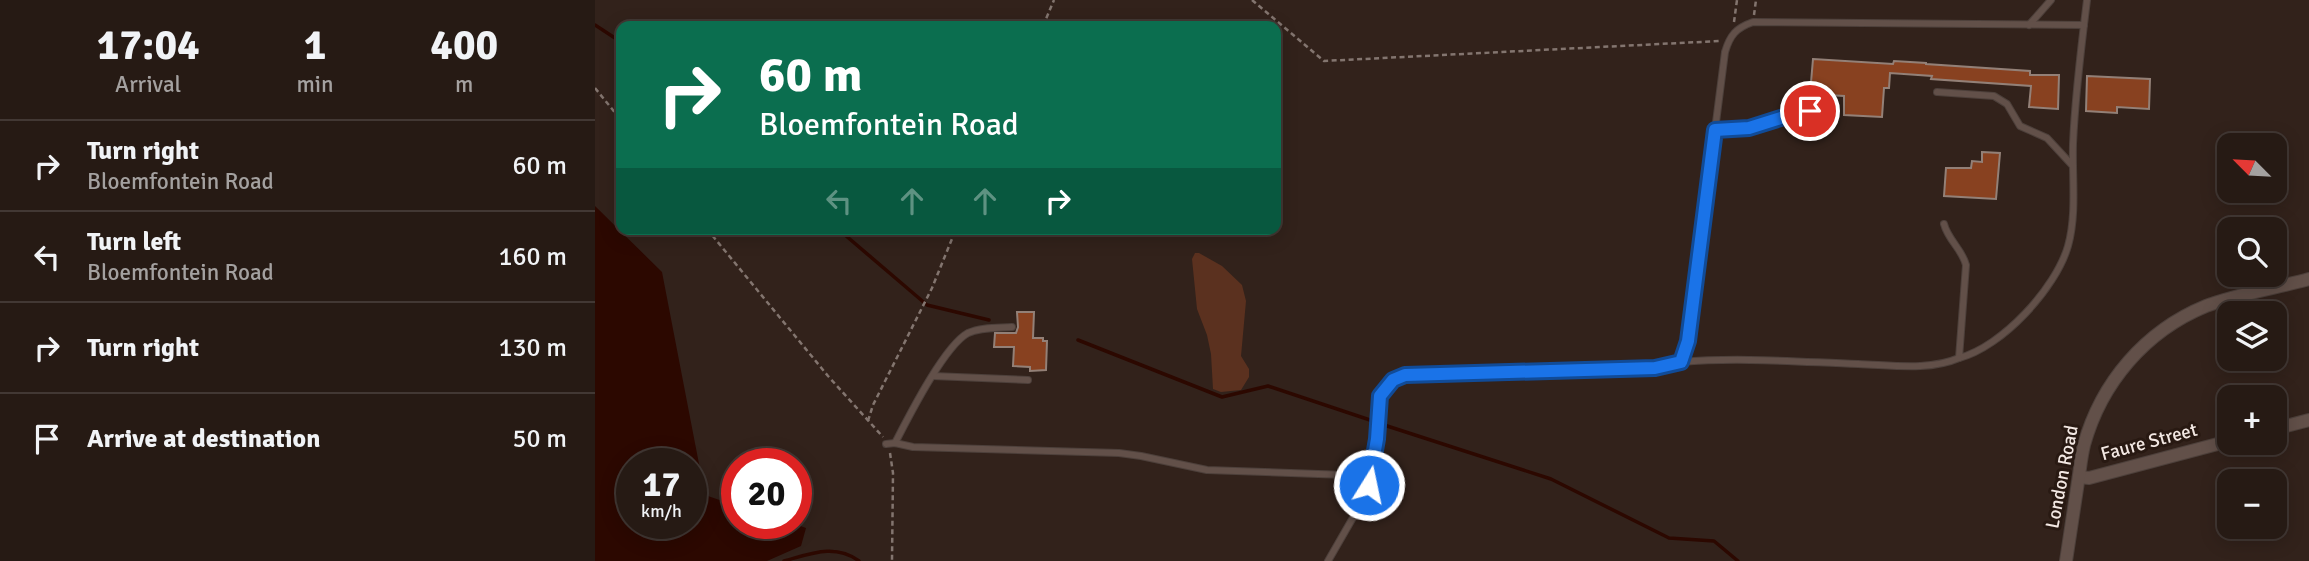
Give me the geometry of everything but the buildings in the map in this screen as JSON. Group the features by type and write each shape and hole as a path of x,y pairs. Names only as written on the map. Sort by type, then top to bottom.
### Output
{"street":[{"name":"London Road","path":"2066,561 2083,449 2100,402 2135,353 2177,320 2207,306 2309,279"},
{"path":"2287,426 2309,420"},
{"name":"Faure Street","path":"2079,477 2089,478 2217,444"}],"lane":[{"path":"2029,25 2051,0"},
{"path":"1328,561 1362,502 1373,466 1380,396 1393,380 1405,375 1655,368 1681,362 1932,365 1959,358 1993,342 2011,327 2049,284 2062,264 2069,244 2073,208 2074,113 2087,0"},
{"path":"1681,362 1688,341 1715,130 1728,41 1733,32 1753,22 2084,25"},
{"path":"1937,92 1994,96 2001,99 2021,126 2047,138 2072,164"},
{"path":"1715,130 1749,128 1826,104"},
{"path":"1944,224 1946,232 1963,254 1966,265 1959,358"},
{"path":"895,443 933,376 958,340 979,330 1012,327"},
{"path":"933,376 1028,380"},
{"path":"886,444 1119,453 1220,470 1346,475 1358,474 1373,466"}],"path":[{"path":"1045,21 1053,0"},
{"path":"1252,0 1277,21"},
{"path":"1733,32 1737,0"},
{"path":"1753,22 1756,0"},
{"path":"1281,25 1324,61 1728,41"},
{"path":"595,88 616,114"},
{"path":"712,235 886,444 892,459 893,473 892,561"},
{"path":"868,421 873,405 932,288 954,235"}],"shaded area":[{"path":"595,206 616,227 616,235 624,235 662,272 696,448 616,448 616,539 707,539 707,496 721,500 721,539 803,539 801,546 767,561 595,561"},
{"path":"1195,253 1222,266 1242,285 1246,301 1241,356 1249,369 1249,377 1241,390 1221,392 1213,389 1211,354 1197,309 1192,259"}],"waterway":[{"path":"595,25 616,39"},
{"path":"845,235 927,305 989,320"},
{"path":"1078,340 1222,397 1268,386 1373,421"},
{"path":"1381,424 1551,479 1669,538 1714,541 1738,561"},
{"path":"784,561 832,551 841,552 859,561"}],"route":[{"path":"1369,485 1377,439 1380,396 1393,380 1405,375 1655,368 1681,362 1688,341 1715,130 1749,128 1810,111"}]}
